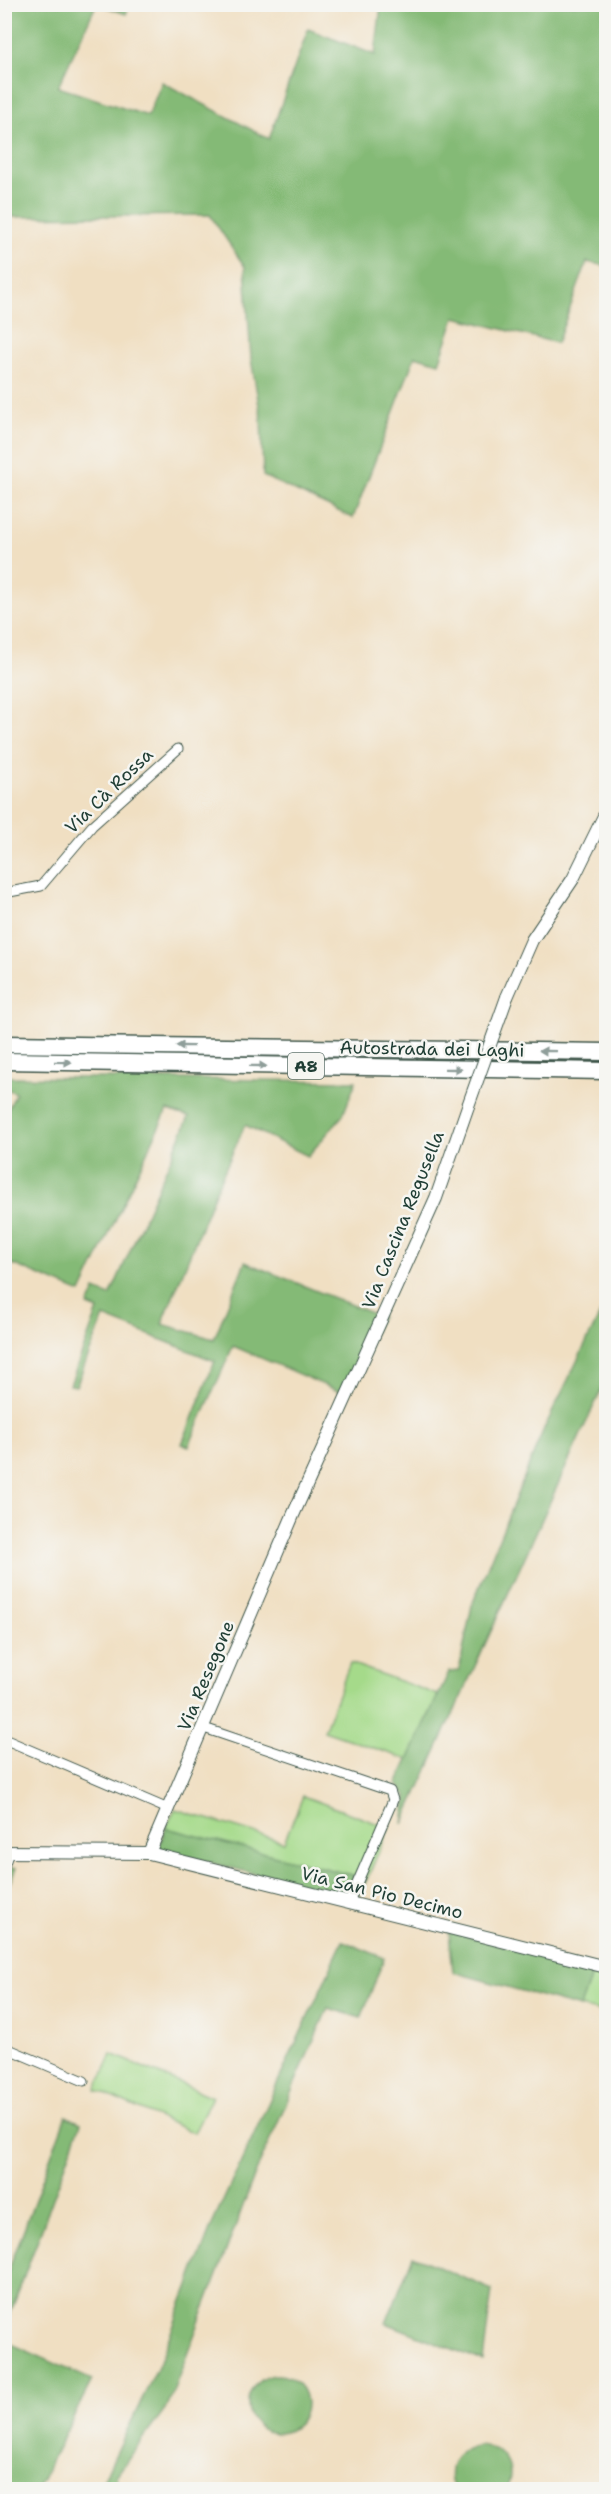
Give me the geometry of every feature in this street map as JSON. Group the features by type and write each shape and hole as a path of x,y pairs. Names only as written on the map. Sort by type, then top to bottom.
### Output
{"highway":[{"name":"Autostrada dei Laghi","path":"4,1044 606,1052"},
{"name":"Autostrada dei Laghi","path":"4,1062 606,1071"}],"street":[{"name":"Via Cà Rossa","path":"4,892 41,885 92,826 178,748"},
{"name":"Via Cascina Regusella","path":"294,1513 436,1198 507,997 532,940 573,879 606,812"},
{"name":"Via Resegone","path":"149,1853 294,1513"},
{"path":"204,1728 390,1791 393,1800 350,1902"},
{"path":"4,1739 168,1809"},
{"path":"4,1866 7,1852"},
{"name":"Via San Pio Decimo","path":"7,1852 149,1853 606,1967"},
{"path":"4,2047 84,2081"}],"green space":[{"path":"5,4 96,5 58,87 148,116 162,82 269,139 308,29 375,55 381,5 606,5 606,266 587,262 557,343 455,317 439,363 415,356 353,518 263,476 261,417 251,359 245,267 210,215 5,217"},
{"path":"130,4 126,14 101,5"},
{"path":"5,1077 356,1081 343,1115 308,1156 245,1125 218,1185 162,1324 214,1339 245,1262 381,1317 343,1393 233,1346 189,1446 182,1444 215,1361 104,1317 76,1386 70,1385 98,1310 88,1306 95,1290 110,1296 189,1117 167,1110 81,1293 5,1261 4,1117 16,1093 5,1088"},
{"path":"606,1302 606,1379 403,1824 407,1796 397,1784 449,1672 459,1671 472,1605 542,1433"},
{"path":"350,1663 438,1695 409,1760 324,1731"},
{"path":"303,1796 389,1828 367,1879 166,1828 175,1809 284,1842"},
{"path":"166,1828 367,1879 357,1900 158,1849"},
{"path":"5,1868 16,1868 5,1894"},
{"path":"449,1932 594,1967 580,2007 453,1972"},
{"path":"343,1941 384,1958 361,2018 328,2008 255,2174 168,2405 116,2476 119,2489 99,2489 159,2364 211,2227"},
{"path":"594,1967 606,1970 606,2013 580,2007"},
{"path":"112,2054 212,2097 194,2133 96,2090"},
{"path":"66,2116 81,2123 5,2328 5,2280"},
{"path":"413,2256 492,2290 483,2361 386,2323"},
{"path":"5,2341 92,2380 37,2489 5,2489"},
{"path":"277,2375 288,2377 298,2383 304,2393 306,2404 304,2415 298,2425 288,2431 277,2433 266,2431 256,2425 250,2415 248,2404 250,2393 256,2383 266,2377"},
{"path":"480,2445 495,2450 506,2460 510,2473 506,2489 454,2489 451,2473 455,2460 465,2450"}]}
